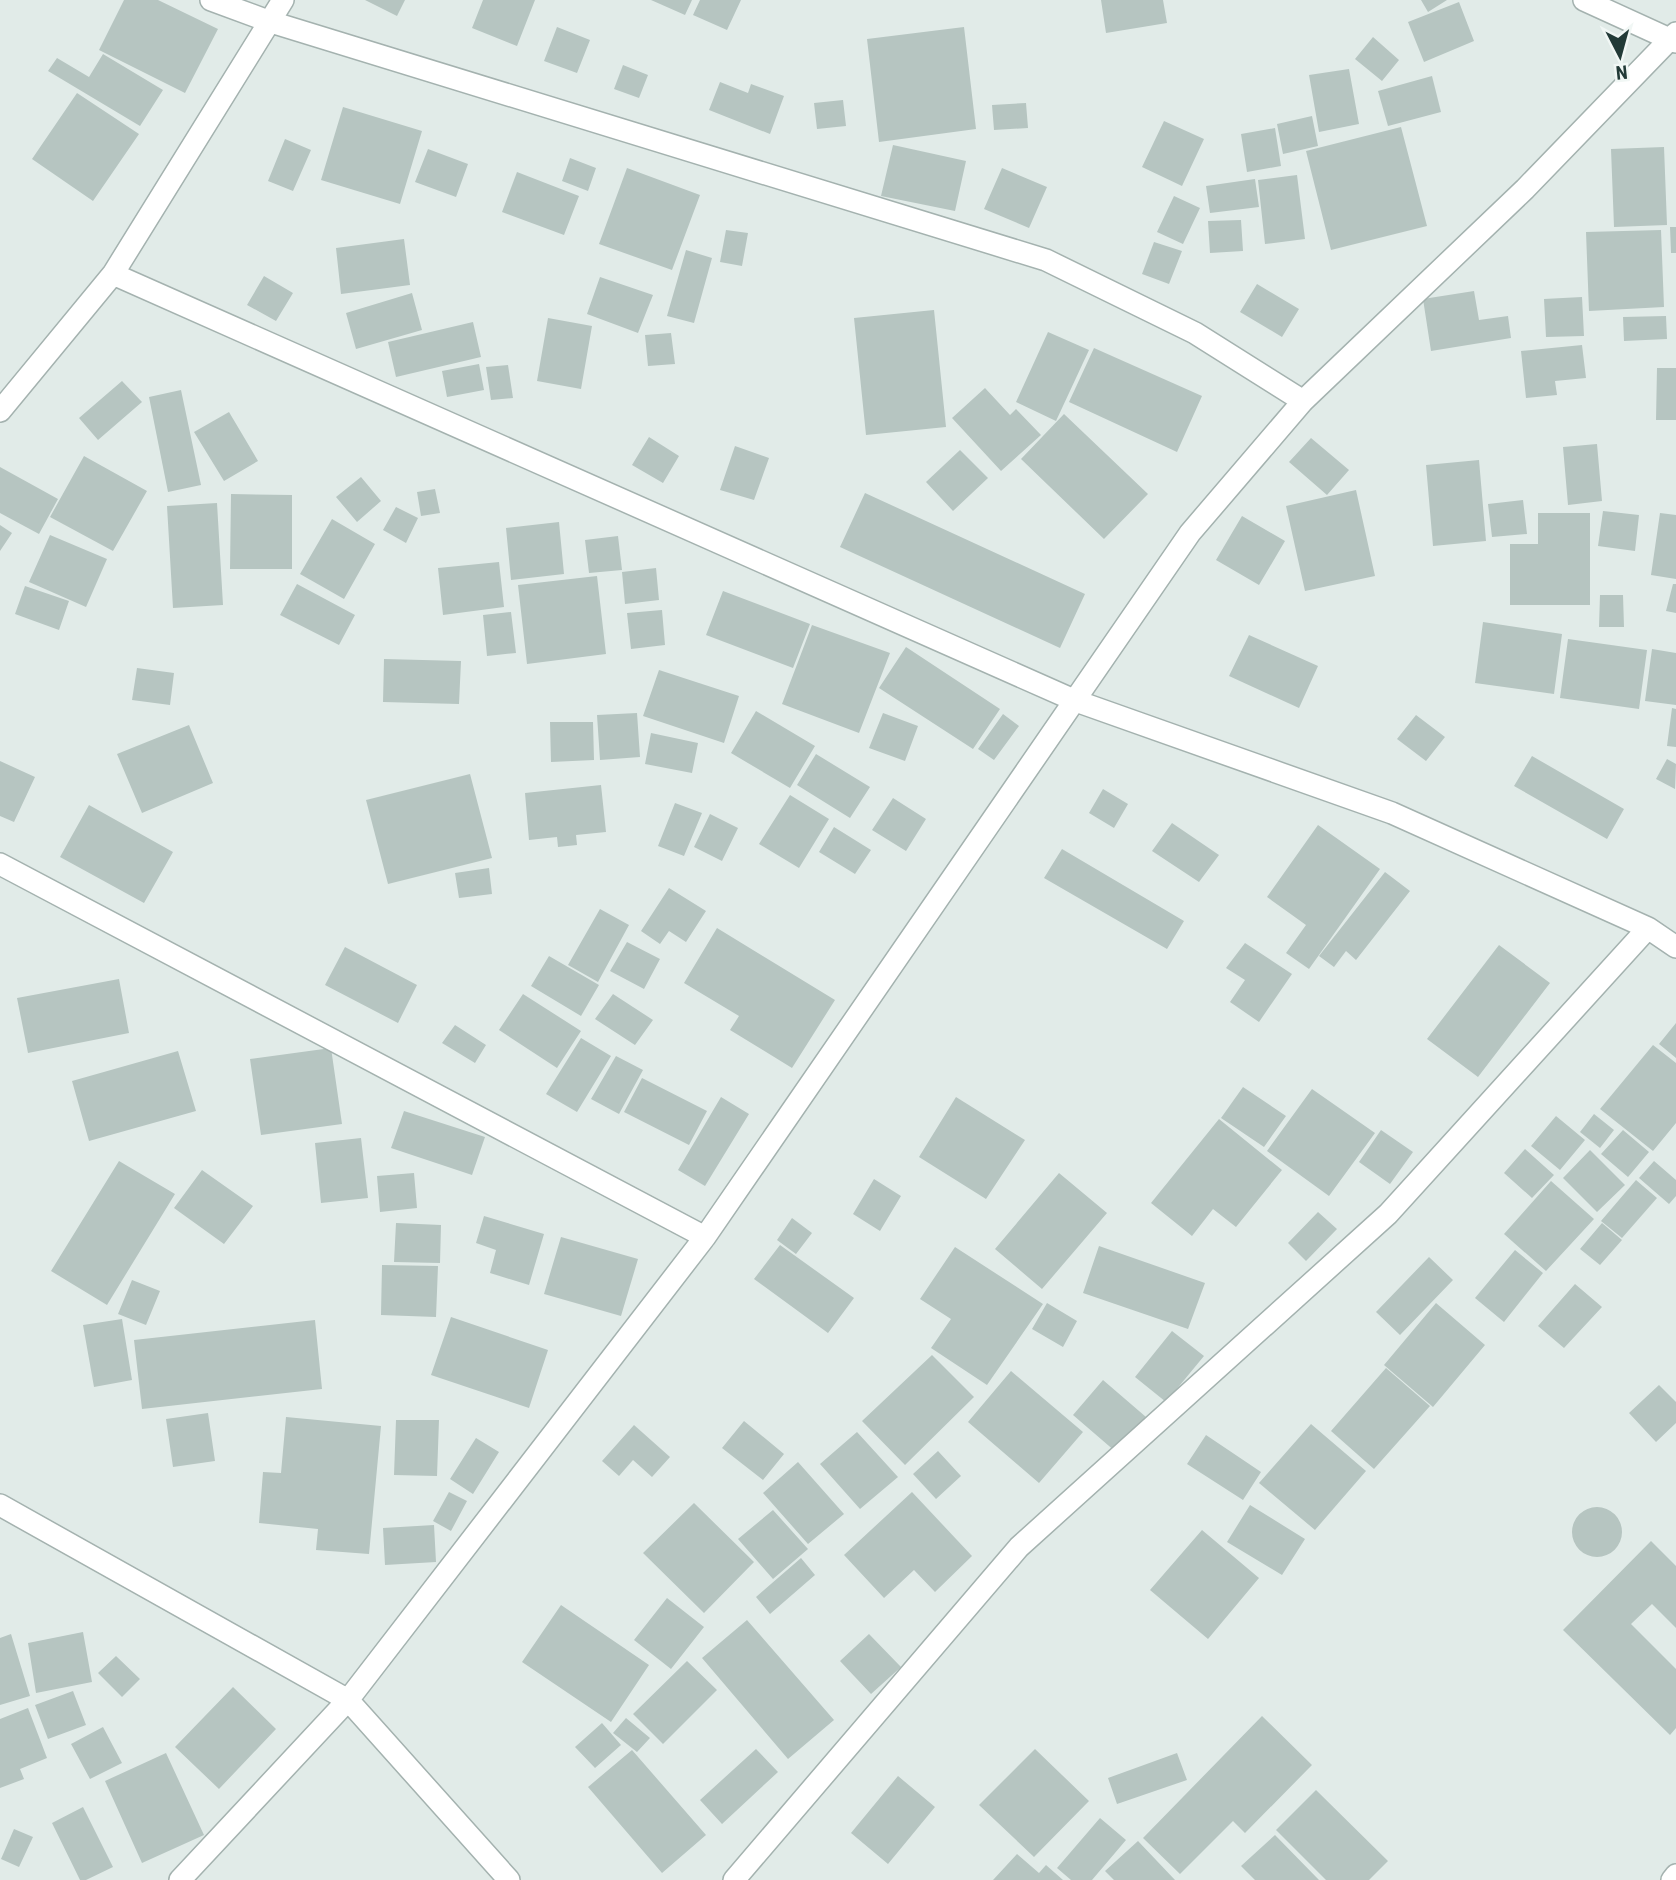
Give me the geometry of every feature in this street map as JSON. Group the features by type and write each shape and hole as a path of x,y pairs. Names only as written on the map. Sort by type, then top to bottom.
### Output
{"street":[{"path":"211,0 271,22 1046,260 1195,333 1303,401"},
{"path":"0,411 113,274 283,0"},
{"path":"180,1880 348,1700 705,1237 1190,533 1303,401 1525,190 1674,38 1584,0"},
{"path":"113,274 1076,701 1392,813 1648,928 1676,947"},
{"path":"0,864 705,1237"},
{"path":"734,1880 1019,1547 1388,1214 1648,928"},
{"path":"0,1505 348,1700 509,1880"},
{"path":"1672,1880 1676,1875"}],"building":[{"path":"124,0 158,0 218,29 185,93 99,50"},
{"path":"365,0 405,0 397,16"},
{"path":"483,0 535,0 517,46 472,28"},
{"path":"651,0 692,0 685,15"},
{"path":"700,0 741,0 727,30 693,15"},
{"path":"1101,0 1163,0 1167,23 1106,33"},
{"path":"1421,0 1447,0 1428,12"},
{"path":"1459,2 1474,41 1424,62 1408,22"},
{"path":"557,27 590,40 577,73 544,61"},
{"path":"964,27 976,129 879,142 867,39"},
{"path":"1373,37 1399,60 1382,81 1355,59"},
{"path":"103,54 163,90 140,126 48,71 57,58 89,77"},
{"path":"623,65 648,75 639,98 614,89"},
{"path":"1349,69 1359,124 1319,132 1309,75"},
{"path":"1432,76 1441,112 1388,126 1378,91"},
{"path":"720,82 748,93 751,84 784,96 770,134 709,110"},
{"path":"77,93 139,134 93,201 32,159"},
{"path":"843,100 846,126 817,129 814,103"},
{"path":"1026,103 1028,128 994,130 992,105"},
{"path":"343,107 422,131 400,204 321,180"},
{"path":"1312,116 1318,146 1283,154 1277,124"},
{"path":"1164,121 1204,139 1182,186 1142,167"},
{"path":"1401,127 1427,226 1331,250 1306,151"},
{"path":"1275,128 1281,166 1247,172 1241,134"},
{"path":"285,139 311,150 293,191 268,181"},
{"path":"893,145 966,161 955,211 881,196"},
{"path":"1664,147 1667,225 1614,227 1611,149"},
{"path":"428,149 468,164 456,197 415,182"},
{"path":"570,158 596,168 588,191 562,181"},
{"path":"627,168 700,195 672,270 599,244"},
{"path":"1002,168 1047,187 1029,228 984,209"},
{"path":"517,172 579,196 564,235 502,212"},
{"path":"1297,175 1305,239 1265,244 1258,180"},
{"path":"1255,179 1259,207 1210,213 1206,186"},
{"path":"1174,196 1200,208 1183,244 1157,232"},
{"path":"1241,220 1243,251 1210,253 1208,221"},
{"path":"1670,227 1676,227 1676,253 1671,253"},
{"path":"726,230 748,233 742,266 720,262"},
{"path":"1661,230 1664,307 1589,311 1586,232"},
{"path":"404,239 410,285 341,294 336,248"},
{"path":"1154,242 1182,251 1169,284 1142,274"},
{"path":"686,250 712,258 694,323 667,316"},
{"path":"264,276 293,293 276,321 247,305"},
{"path":"600,277 653,295 638,333 587,314"},
{"path":"1257,284 1299,309 1282,337 1240,312"},
{"path":"1474,291 1479,320 1508,316 1511,338 1431,351 1423,299"},
{"path":"412,293 422,330 356,349 346,313"},
{"path":"1582,297 1584,336 1546,337 1544,299"},
{"path":"934,310 946,427 866,435 854,318"},
{"path":"1666,316 1667,339 1624,341 1623,317"},
{"path":"548,318 592,326 581,389 537,381"},
{"path":"473,322 481,357 396,377 388,342"},
{"path":"1048,332 1089,350 1056,421 1016,402"},
{"path":"671,333 675,364 648,366 645,335"},
{"path":"1582,345 1586,378 1555,381 1557,395 1526,398 1521,351"},
{"path":"1094,348 1202,396 1177,452 1069,402"},
{"path":"479,364 484,390 447,397 442,371"},
{"path":"508,365 513,398 491,400 486,367"},
{"path":"1657,368 1676,368 1676,420 1656,420"},
{"path":"122,381 142,402 98,440 79,418"},
{"path":"985,388 1010,415 1016,409 1041,435 1001,471 952,418"},
{"path":"181,390 201,485 168,492 149,397"},
{"path":"229,412 258,461 224,481 194,432"},
{"path":"1064,414 1148,494 1104,539 1021,459"},
{"path":"649,437 679,456 663,483 632,465"},
{"path":"1311,438 1349,470 1327,495 1289,462"},
{"path":"1597,444 1602,501 1568,505 1563,447"},
{"path":"735,446 769,458 754,500 720,490"},
{"path":"960,450 988,478 953,511 926,482"},
{"path":"84,456 147,491 113,551 50,517"},
{"path":"1479,460 1486,541 1433,546 1426,465"},
{"path":"0,467 58,499 39,534 0,513"},
{"path":"361,477 381,501 357,522 336,497"},
{"path":"435,489 440,513 421,516 417,492"},
{"path":"1356,490 1375,576 1305,591 1286,506"},
{"path":"865,493 1085,594 1060,648 840,547"},
{"path":"231,494 292,495 292,569 230,569"},
{"path":"1523,500 1527,534 1492,537 1488,504"},
{"path":"217,503 223,605 173,608 167,506"},
{"path":"396,507 418,518 406,543 383,530"},
{"path":"1603,511 1639,515 1635,551 1598,546"},
{"path":"1538,513 1590,513 1590,605 1510,605 1510,544 1538,544"},
{"path":"1660,513 1676,515 1676,579 1651,575"},
{"path":"1242,516 1285,541 1259,585 1216,560"},
{"path":"332,519 375,544 344,599 300,574"},
{"path":"559,522 564,574 511,580 506,528"},
{"path":"0,525 12,533 0,551"},
{"path":"50,535 107,559 86,607 29,582"},
{"path":"618,536 622,570 589,573 585,540"},
{"path":"499,562 504,607 443,615 438,568"},
{"path":"656,568 659,600 625,604 622,572"},
{"path":"597,576 606,654 527,664 518,585"},
{"path":"297,584 355,615 339,645 280,615"},
{"path":"1673,584 1676,584 1676,613 1666,611"},
{"path":"25,586 69,601 59,630 15,614"},
{"path":"723,591 810,624 793,668 706,635"},
{"path":"1600,595 1623,595 1624,627 1599,627"},
{"path":"662,610 665,645 631,649 627,613"},
{"path":"511,612 516,653 487,656 483,615"},
{"path":"1483,622 1562,634 1554,694 1475,683"},
{"path":"812,625 890,653 859,733 782,704"},
{"path":"1249,635 1318,666 1299,708 1229,676"},
{"path":"1568,639 1647,650 1639,709 1560,698"},
{"path":"906,647 1000,709 973,749 879,688"},
{"path":"1652,649 1676,653 1676,705 1645,701"},
{"path":"384,659 461,661 459,704 383,702"},
{"path":"137,668 174,673 170,705 132,700"},
{"path":"659,670 739,696 724,743 643,716"},
{"path":"1672,708 1676,709 1676,747 1667,746"},
{"path":"756,711 815,746 790,788 731,753"},
{"path":"637,713 640,757 600,760 597,715"},
{"path":"883,713 918,726 905,761 869,748"},
{"path":"1003,714 1019,726 994,760 978,749"},
{"path":"1416,715 1445,737 1426,761 1397,739"},
{"path":"550,722 593,722 594,760 551,762"},
{"path":"189,725 213,783 142,813 117,754"},
{"path":"651,733 698,743 692,773 645,764"},
{"path":"816,754 870,787 850,818 797,785"},
{"path":"1532,756 1624,809 1607,839 1514,786"},
{"path":"1667,759 1676,764 1675,789 1656,779"},
{"path":"0,761 35,777 14,822 0,816"},
{"path":"470,774 492,858 388,884 366,800"},
{"path":"601,785 606,832 576,835 577,845 558,847 557,837 529,840 525,793"},
{"path":"1103,789 1128,804 1114,828 1089,813"},
{"path":"790,795 829,819 799,868 759,844"},
{"path":"893,798 926,819 906,851 872,830"},
{"path":"675,803 702,813 684,856 658,846"},
{"path":"89,805 173,852 144,903 60,857"},
{"path":"710,814 738,828 722,861 694,847"},
{"path":"1172,823 1219,855 1199,882 1152,851"},
{"path":"1318,825 1380,869 1309,969 1286,953 1306,925 1267,897"},
{"path":"834,827 871,850 855,874 819,852"},
{"path":"1062,849 1184,921 1167,949 1044,878"},
{"path":"489,868 492,894 459,898 455,873"},
{"path":"1385,872 1410,891 1356,960 1346,951 1334,967 1319,956"},
{"path":"669,888 706,911 686,942 669,931 660,944 641,931"},
{"path":"600,909 629,925 598,982 568,965"},
{"path":"717,928 835,1000 792,1068 730,1030 739,1016 684,983"},
{"path":"627,942 660,959 644,989 610,971"},
{"path":"1245,943 1292,974 1259,1022 1230,1002 1245,980 1226,968"},
{"path":"1499,945 1550,983 1478,1077 1427,1039"},
{"path":"345,947 417,985 398,1023 325,985"},
{"path":"549,956 599,985 581,1016 531,986"},
{"path":"119,979 129,1033 28,1053 17,998"},
{"path":"523,994 581,1031 557,1068 499,1030"},
{"path":"613,994 653,1020 635,1045 595,1019"},
{"path":"1676,1023 1676,1058 1659,1044"},
{"path":"455,1025 486,1045 475,1063 442,1043"},
{"path":"581,1038 611,1056 577,1112 546,1094"},
{"path":"1653,1045 1676,1063 1676,1123 1653,1151 1600,1109"},
{"path":"331,1048 342,1124 261,1135 250,1059"},
{"path":"178,1051 196,1111 89,1141 72,1081"},
{"path":"616,1056 643,1070 619,1114 591,1099"},
{"path":"642,1078 707,1111 689,1145 624,1112"},
{"path":"1243,1087 1286,1116 1264,1147 1221,1118"},
{"path":"1312,1089 1375,1133 1329,1196 1267,1151"},
{"path":"721,1097 749,1114 705,1186 678,1170"},
{"path":"956,1097 1025,1140 986,1199 919,1157"},
{"path":"404,1111 485,1137 472,1175 391,1148"},
{"path":"1594,1114 1614,1130 1600,1148 1580,1132"},
{"path":"1556,1116 1585,1140 1560,1170 1531,1146"},
{"path":"1219,1119 1282,1170 1236,1227 1213,1209 1192,1236 1151,1203"},
{"path":"1381,1130 1413,1152 1390,1184 1359,1162"},
{"path":"1623,1130 1649,1152 1628,1177 1601,1154"},
{"path":"361,1138 368,1198 321,1203 315,1143"},
{"path":"1525,1149 1554,1175 1532,1198 1504,1173"},
{"path":"1590,1150 1625,1185 1597,1212 1563,1178"},
{"path":"119,1161 175,1194 107,1305 51,1271"},
{"path":"1654,1161 1676,1180 1676,1196 1669,1204 1639,1178"},
{"path":"202,1170 253,1206 224,1244 174,1208"},
{"path":"414,1173 417,1208 380,1212 377,1176"},
{"path":"1059,1173 1107,1213 1042,1289 995,1249"},
{"path":"874,1179 901,1196 880,1231 853,1214"},
{"path":"1636,1180 1657,1198 1622,1238 1601,1221"},
{"path":"1551,1181 1594,1219 1546,1271 1504,1234"},
{"path":"1318,1212 1337,1229 1306,1261 1288,1243"},
{"path":"484,1216 544,1234 529,1285 490,1273 496,1250 476,1243"},
{"path":"792,1218 812,1233 796,1254 777,1240"},
{"path":"396,1223 441,1225 440,1263 394,1262"},
{"path":"1602,1223 1622,1240 1600,1265 1580,1249"},
{"path":"561,1237 638,1259 621,1316 544,1294"},
{"path":"780,1245 854,1298 828,1333 754,1279"},
{"path":"1099,1246 1205,1283 1188,1329 1083,1293"},
{"path":"955,1247 1043,1304 987,1385 931,1348 951,1319 920,1299"},
{"path":"1515,1250 1543,1273 1504,1322 1475,1298"},
{"path":"1429,1257 1453,1280 1400,1335 1376,1312"},
{"path":"382,1265 438,1266 436,1317 381,1315"},
{"path":"132,1280 160,1291 146,1325 118,1314"},
{"path":"1575,1284 1602,1307 1564,1348 1538,1326"},
{"path":"1047,1303 1077,1321 1063,1347 1032,1329"},
{"path":"1436,1303 1485,1345 1433,1407 1384,1365"},
{"path":"451,1317 548,1350 529,1408 431,1375"},
{"path":"122,1319 132,1380 94,1387 83,1325"},
{"path":"315,1320 322,1389 142,1409 134,1340"},
{"path":"1172,1331 1204,1356 1166,1402 1135,1377"},
{"path":"932,1355 974,1397 905,1465 862,1421"},
{"path":"1386,1368 1430,1406 1374,1469 1331,1431"},
{"path":"1011,1371 1083,1432 1039,1483 968,1422"},
{"path":"1103,1380 1146,1417 1116,1452 1073,1415"},
{"path":"1659,1385 1676,1402 1676,1423 1656,1442 1629,1413"},
{"path":"208,1413 215,1461 173,1467 166,1419"},
{"path":"286,1417 381,1426 369,1554 316,1550 318,1529 259,1523 263,1472 281,1473"},
{"path":"396,1420 439,1420 437,1476 394,1475"},
{"path":"744,1421 784,1454 763,1480 722,1448"},
{"path":"1311,1424 1366,1471 1315,1530 1259,1483"},
{"path":"634,1425 670,1457 652,1477 633,1460 619,1476 602,1461"},
{"path":"857,1432 898,1477 860,1509 820,1464"},
{"path":"1206,1435 1261,1472 1243,1500 1187,1464"},
{"path":"476,1438 499,1452 473,1494 450,1479"},
{"path":"938,1451 961,1476 936,1499 913,1474"},
{"path":"798,1462 844,1514 808,1544 763,1493"},
{"path":"449,1492 467,1501 451,1531 433,1521"},
{"path":"912,1492 972,1556 935,1592 914,1570 884,1598 844,1555"},
{"path":"694,1503 754,1562 704,1613 643,1553"},
{"path":"1250,1505 1305,1539 1282,1575 1227,1542"},
{"path":"1597,1507 1615,1514 1622,1532 1615,1550 1597,1557 1579,1550 1572,1532 1579,1514"},
{"path":"773,1510 808,1549 773,1579 738,1539"},
{"path":"434,1525 436,1562 385,1565 383,1528"},
{"path":"1202,1530 1259,1578 1208,1639 1150,1590"},
{"path":"1651,1541 1676,1566 1676,1628 1652,1604 1631,1624 1676,1669 1676,1728 1670,1735 1563,1630"},
{"path":"801,1558 815,1575 770,1614 756,1597"},
{"path":"667,1598 704,1627 671,1669 634,1640"},
{"path":"561,1605 649,1665 611,1722 522,1662"},
{"path":"747,1620 834,1720 788,1759 702,1658"},
{"path":"83,1632 92,1682 36,1693 28,1643"},
{"path":"11,1634 30,1696 0,1705 0,1638"},
{"path":"869,1634 901,1667 871,1694 840,1661"},
{"path":"116,1656 140,1679 122,1697 98,1673"},
{"path":"687,1661 717,1690 663,1744 633,1714"},
{"path":"233,1687 276,1729 219,1789 175,1747"},
{"path":"73,1691 86,1725 48,1739 35,1705"},
{"path":"28,1708 47,1758 20,1769 24,1779 0,1788 0,1719"},
{"path":"1262,1716 1312,1765 1245,1833 1233,1821 1180,1874 1143,1838"},
{"path":"626,1718 650,1738 637,1752 613,1733"},
{"path":"602,1723 621,1745 595,1768 575,1747"},
{"path":"103,1727 122,1763 90,1779 71,1744"},
{"path":"756,1749 778,1772 722,1824 700,1800"},
{"path":"1035,1749 1089,1801 1034,1857 979,1805"},
{"path":"632,1750 706,1835 662,1873 588,1787"},
{"path":"166,1753 204,1835 142,1863 105,1781"},
{"path":"1177,1753 1187,1780 1117,1804 1108,1778"},
{"path":"898,1776 935,1807 888,1864 851,1833"},
{"path":"1316,1790 1388,1861 1369,1880 1326,1880 1276,1830"},
{"path":"83,1807 113,1867 86,1880 80,1880 52,1823"},
{"path":"1100,1818 1126,1840 1092,1880 1071,1880 1057,1868"},
{"path":"14,1829 33,1837 19,1867 1,1859"},
{"path":"1275,1835 1319,1880 1255,1880 1241,1866"},
{"path":"1138,1841 1175,1880 1114,1880 1105,1871"},
{"path":"1017,1854 1039,1873 1046,1865 1063,1880 993,1880"}]}
